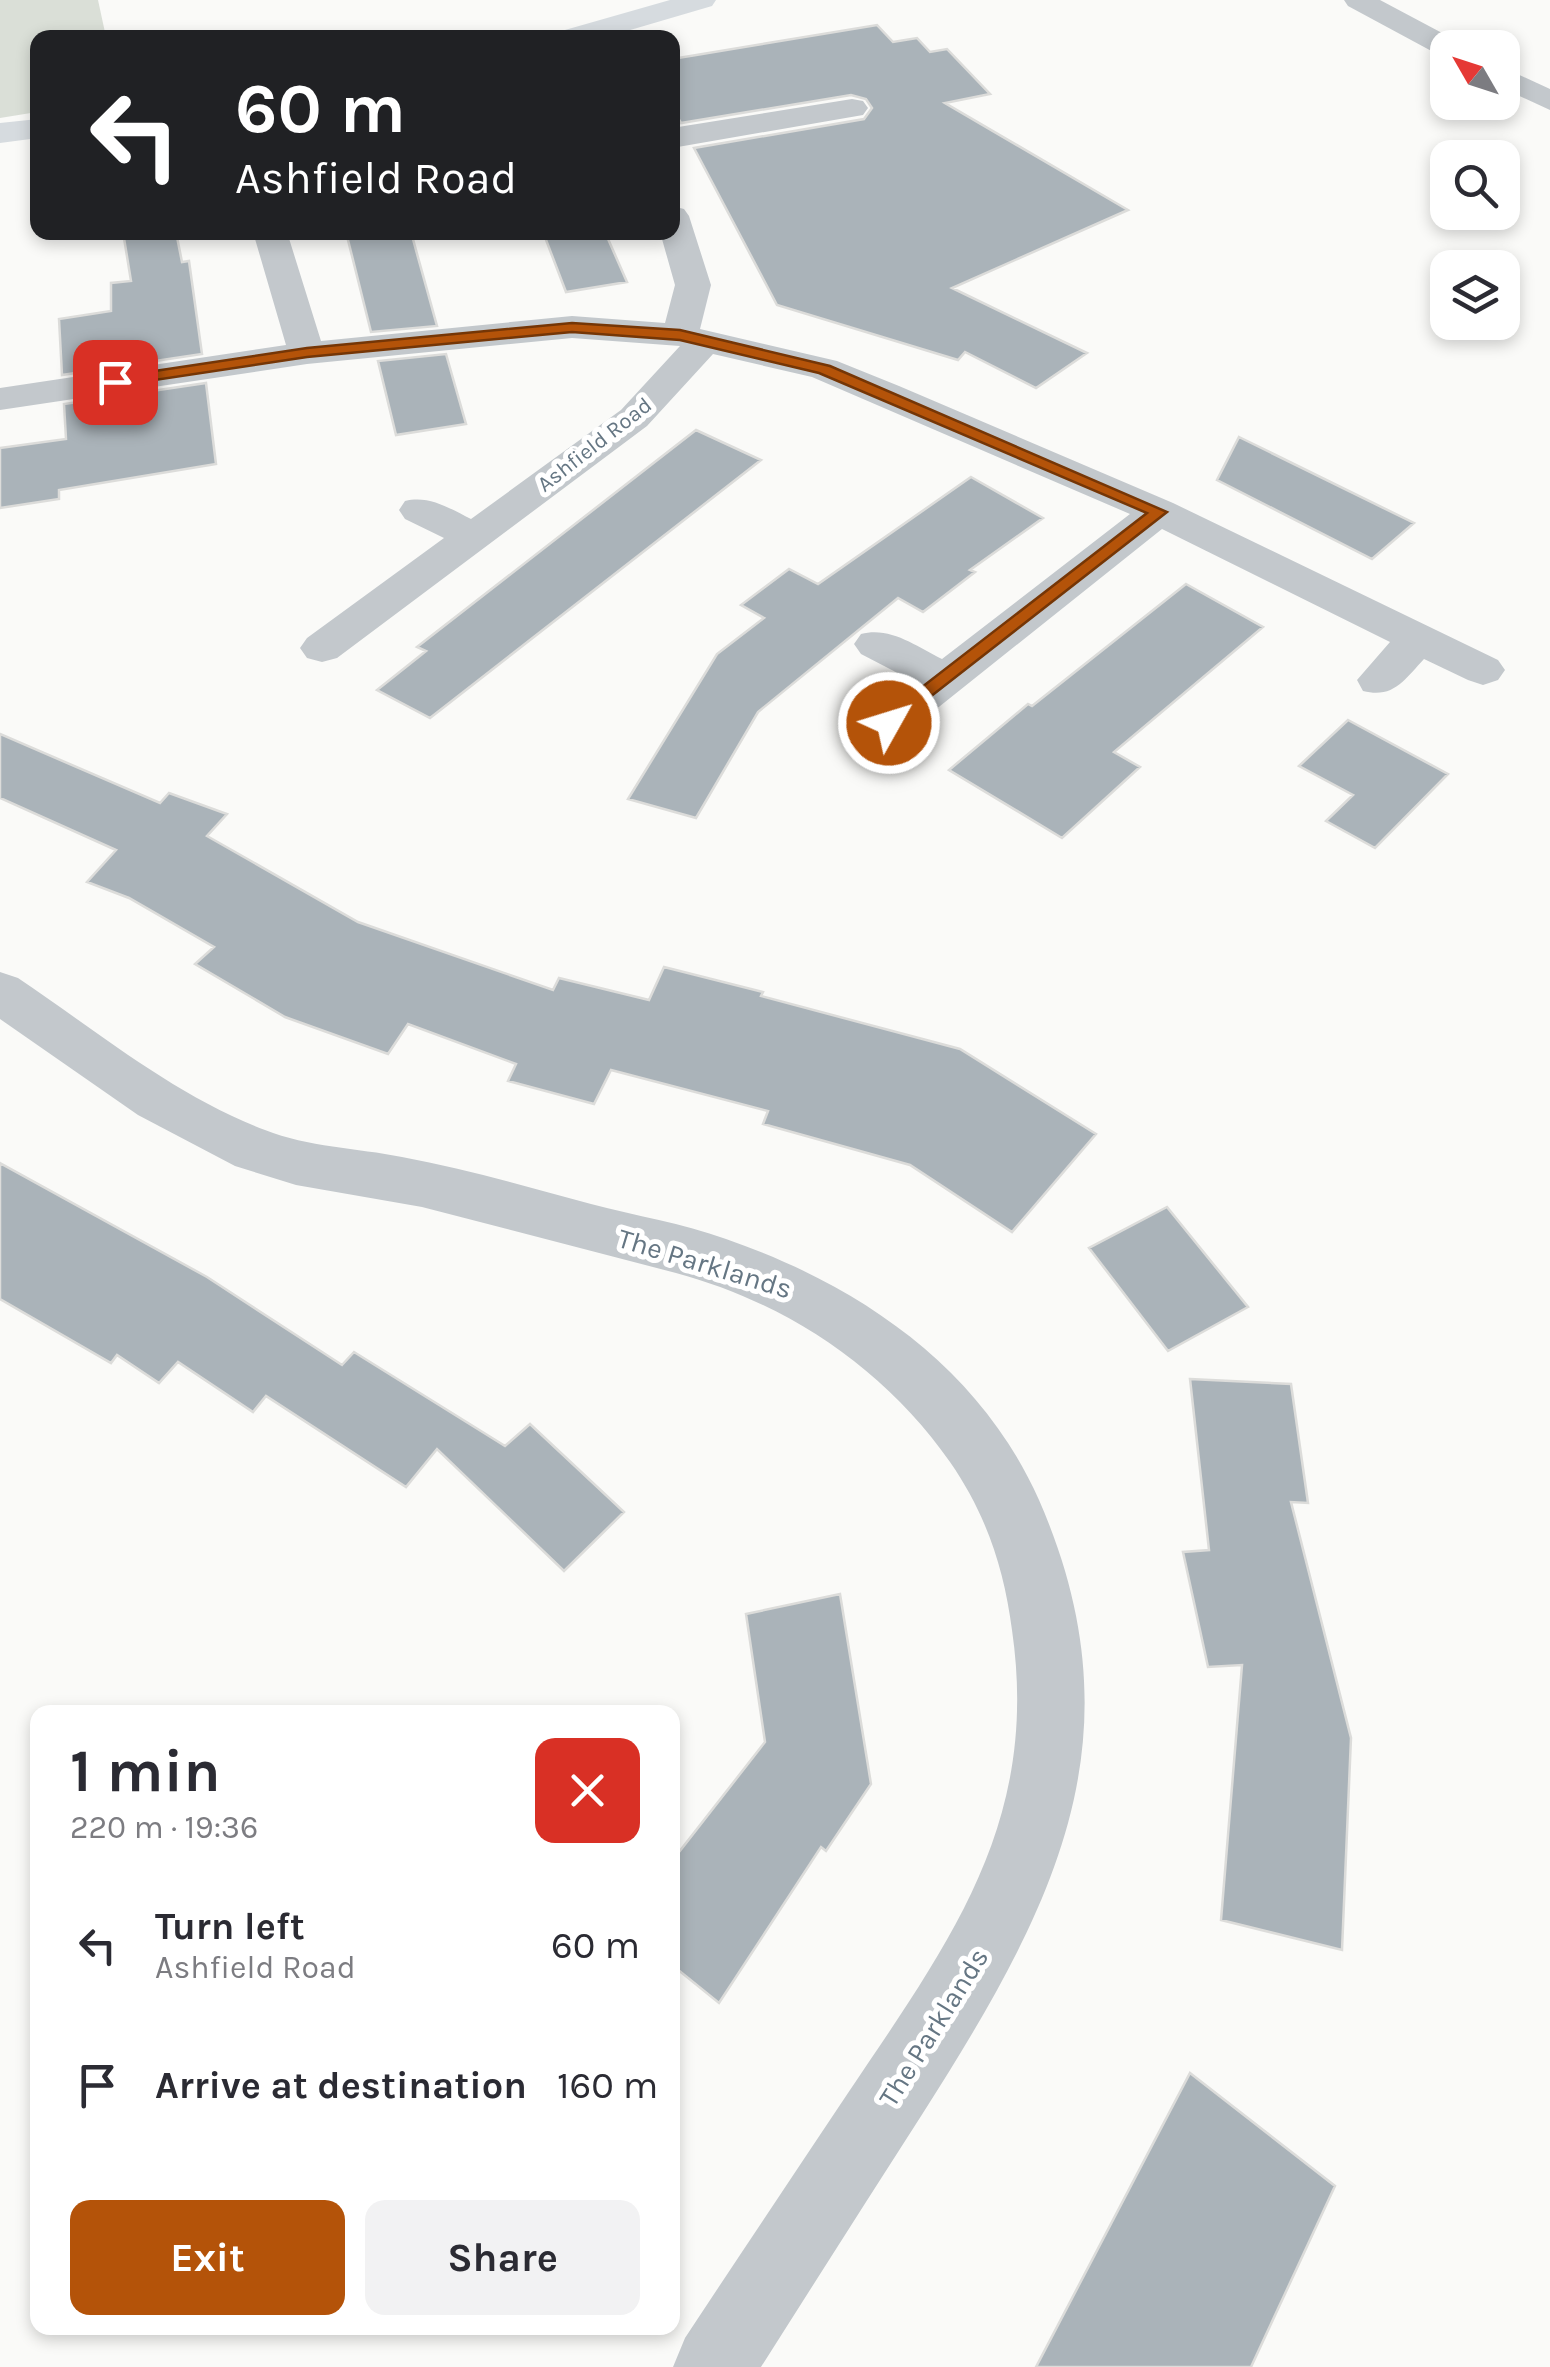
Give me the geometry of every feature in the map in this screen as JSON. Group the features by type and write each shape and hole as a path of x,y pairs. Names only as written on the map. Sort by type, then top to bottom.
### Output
{"highway":[{"path":"597,30 702,0"},
{"path":"0,133 30,129"}],"street":[{"path":"1358,0 1430,38"},
{"path":"1520,85 1550,101"},
{"path":"680,137 852,108"},
{"path":"272,240 307,353"},
{"name":"Ashfield Road","path":"322,648 634,418 692,338 693,285 679,240"},
{"path":"0,399 307,353 572,328 692,338 824,370 1159,512 1416,641 1483,670"},
{"path":"419,510 474,536"},
{"path":"889,723 1159,512"},
{"path":"1379,680 1416,641"},
{"path":"876,644 943,678"},
{"name":"The Parklands","path":"0,992 194,1121 248,1148 325,1169 417,1182 718,1260 797,1289 873,1338 920,1379 960,1422 998,1480 1027,1544 1045,1620 1056,1701 1044,1806 1018,1882 976,1964 714,2367"}],"shaded area":[{"path":"0,0 98,0 104,30 30,30 30,113 0,118"}],"building":[{"path":"877,25 893,42 917,38 930,52 947,49 990,94 945,103 1128,210 952,288 1087,353 1036,388 965,352 958,360 777,305 694,148 864,119 872,108 866,99 851,95 681,123 680,58"},
{"path":"124,240 178,240 182,262 189,261 202,354 62,375 59,319 111,311 111,283 131,281"},
{"path":"348,240 413,240 437,326 371,332"},
{"path":"546,240 609,240 627,282 566,292"},
{"path":"446,354 466,424 396,435 378,361"},
{"path":"206,383 216,464 59,490 59,499 0,508 0,448 66,439 64,404"},
{"path":"696,430 761,460 430,718 377,690 426,651 417,647"},
{"path":"1239,437 1414,523 1372,559 1217,480"},
{"path":"971,477 1043,518 970,570 975,572 923,612 898,598 758,712 696,818 628,799 717,654 764,618 741,605 789,569 818,584"},
{"path":"1186,584 1263,627 1114,752 1140,767 1062,838 949,770 1028,704 1032,706"},
{"path":"1348,720 1448,774 1375,848 1326,821 1353,795 1299,766"},
{"path":"0,734 160,803 169,793 227,814 207,836 358,922 553,990 559,978 649,1000 664,967 763,992 761,996 960,1049 1096,1134 1012,1232 910,1165 763,1124 768,1111 611,1070 594,1104 508,1081 516,1064 408,1024 388,1054 285,1017 195,964 214,947 129,898 87,882 116,850 0,798"},
{"path":"0,1163 207,1277 342,1365 354,1352 505,1446 530,1424 624,1512 564,1571 437,1449 406,1487 266,1396 253,1412 178,1362 159,1383 117,1355 111,1363 0,1299"},
{"path":"1167,1207 1248,1307 1168,1351 1089,1248"},
{"path":"1190,1379 1291,1384 1308,1503 1291,1502 1351,1738 1342,1950 1221,1920 1242,1665 1208,1667 1183,1552 1209,1550"},
{"path":"840,1594 871,1784 826,1851 821,1847 719,2003 680,1971 680,1851 765,1742 746,1614"},
{"path":"1190,2073 1335,2186 1251,2367 1036,2367"}],"route":[{"path":"115,382 307,353 572,328 680,335 824,370 1159,512 889,723"}]}
